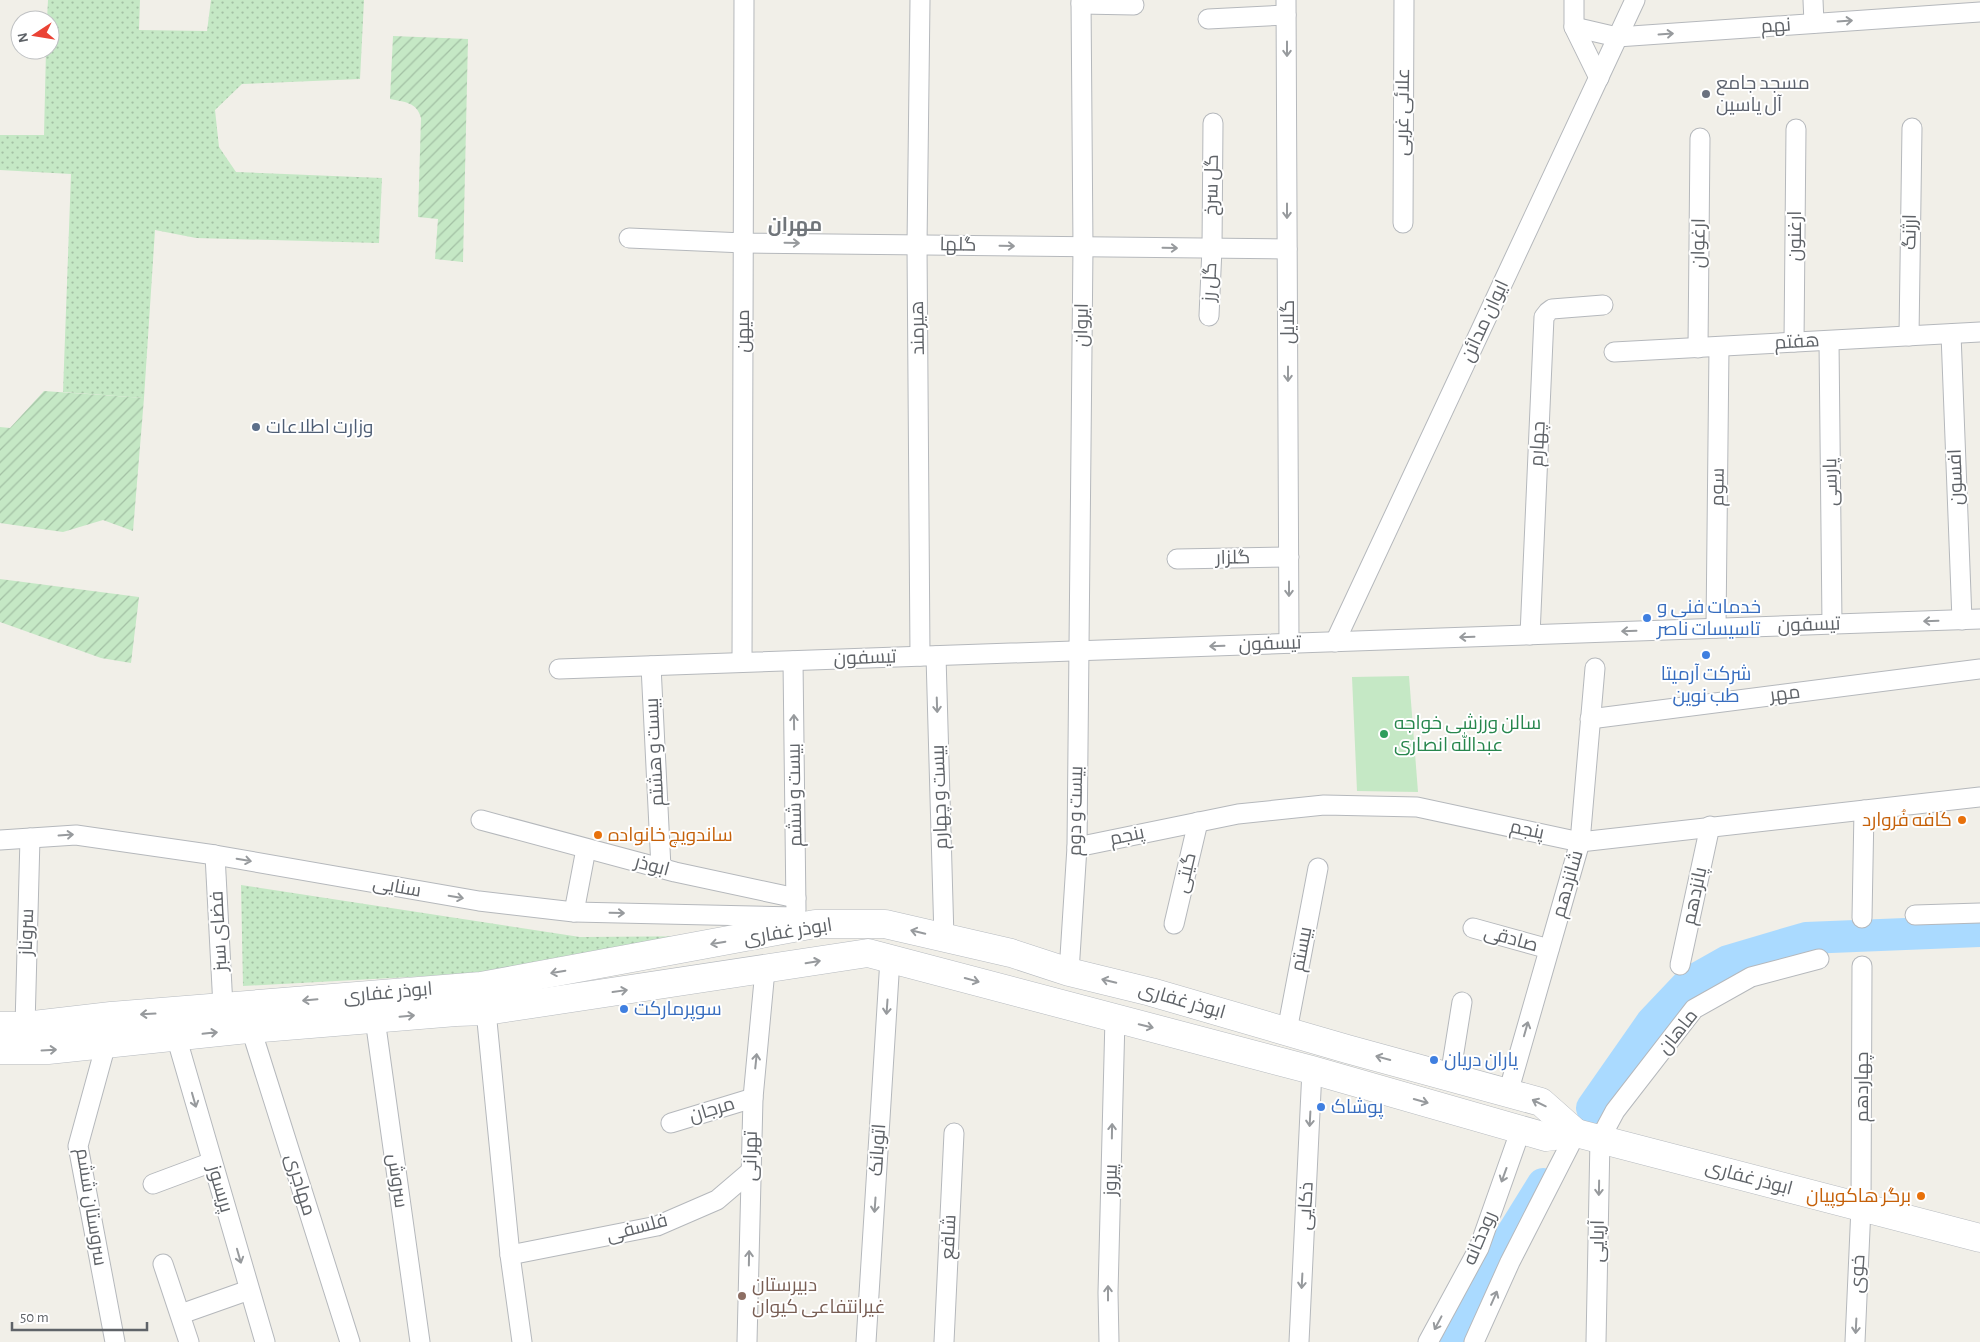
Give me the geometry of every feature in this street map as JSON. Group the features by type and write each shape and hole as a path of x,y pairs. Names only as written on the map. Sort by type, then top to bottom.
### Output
{"main road":[{"name":"ابوذر غفاری","path":"12,1026 481,986 766,935 796,914 815,924 885,924 1011,953 1069,972 1151,992 1541,1102 1588,1136"},
{"path":"765,970 766,935"},
{"name":"ابوذر غفاری","path":"0,1050 48,1050 251,1029 486,1011 868,953 1312,1070 1546,1137 1588,1136 1980,1238"}],"street":[{"name":"میهن","path":"742,662 744,0"},
{"name":"هیرمند","path":"920,0 917,245 928,656"},
{"name":"علائی غربی","path":"1402,223 1404,0"},
{"path":"1574,0 1574,27 1599,78"},
{"name":"ایوان مدائن","path":"1334,642 1635,0"},
{"path":"1813,0 1814,24"},
{"path":"1081,2 1134,5"},
{"name":"ایروان","path":"1078,651 1083,247 1081,2"},
{"name":"نهم","path":"1574,27 1617,37 1814,24 1946,7 1980,12"},
{"path":"1208,19 1286,8"},
{"name":"گلایل","path":"1286,8 1289,643"},
{"name":"گل سرخ","path":"1212,248 1213,123"},
{"name":"ارژنگ","path":"1909,336 1912,128"},
{"name":"ارغنون","path":"1794,342 1796,129"},
{"name":"ارغوان","path":"1698,348 1700,138"},
{"name":"گلها","path":"629,238 744,243 1288,249"},
{"name":"گل رز","path":"1209,316 1212,248"},
{"name":"چهارم","path":"1530,635 1544,317 1552,309 1603,304"},
{"name":"هفتم","path":"1614,352 1980,332"},
{"name":"افسون","path":"1951,334 1971,619"},
{"name":"پارسی","path":"1829,341 1832,624"},
{"name":"سوم","path":"1716,628 1719,347"},
{"name":"گلزار","path":"1177,559 1289,557"},
{"name":"تیسفون","path":"559,669 1971,619"},
{"name":"بیست و دوم","path":"1069,972 1077,847 1078,651"},
{"name":"بیست و چهارم","path":"928,656 944,938"},
{"name":"بیست و ششم","path":"793,661 796,914"},
{"name":"بیست و هشتم","path":"651,666 662,868"},
{"name":"شانزدهم","path":"1508,1093 1580,842 1595,668"},
{"name":"مهر","path":"1590,718 1980,669"},
{"name":"پنجم","path":"1077,847 1238,814 1324,805 1417,807 1580,842 1980,797"},
{"path":"1862,918 1864,810"},
{"name":"ابوذر","path":"481,820 662,868 796,914"},
{"name":"گیتی","path":"1174,924 1198,822"},
{"name":"پانزدهم","path":"1680,965 1710,826"},
{"name":"سنایی","path":"0,840 76,835 215,855 479,901 574,912 796,914"},
{"name":"سروناز","path":"12,1026 30,838"},
{"path":"574,912 586,849"},
{"name":"فضای سبز","path":"215,855 223,1007"},
{"name":"بیستم","path":"1287,1031 1318,868"},
{"path":"1915,915 1980,913"},
{"name":"صادقی","path":"1472,928 1550,949"},
{"name":"اتوبانک","path":"866,1342 890,959"},
{"name":"ماهان","path":"1588,1136 1615,1111 1694,1009 1751,977 1819,960"},
{"name":"چهاردهم","path":"1861,1207 1862,966"},
{"name":"تهرانی","path":"747,1342 753,1098 765,970"},
{"path":"1450,1077 1462,1002"},
{"path":"486,1011 510,1255 522,1342"},
{"name":"پیروز","path":"1109,1342 1108,1293 1115,1018"},
{"name":"سروش","path":"375,1019 420,1342"},
{"name":"مهاجری","path":"251,1029 350,1342"},
{"name":"پریسوز","path":"176,1036 265,1342"},
{"name":"سروستان ششم","path":"106,1044 78,1146 115,1342"},
{"name":"ذکایی","path":"1299,1342 1312,1070"},
{"name":"مرجان","path":"671,1123 753,1098"},
{"name":"رودخانه","path":"1428,1342 1479,1248 1521,1129"},
{"name":"شافع","path":"944,1342 954,1133"},
{"name":"رودخانه","path":"1474,1342 1510,1262 1588,1136"},
{"name":"آریایی","path":"1588,1136 1596,1342"},
{"path":"153,1184 212,1162"},
{"name":"فلسفی","path":"510,1255 657,1226 717,1200 751,1171"},
{"name":"خوی","path":"1855,1342 1861,1207"},
{"path":"162,1264 189,1342"},
{"path":"180,1314 250,1290"}],"green space":[{"path":"48,0 140,0 139,30 207,31 211,0 364,0 360,79 242,84 215,110 219,147 236,172 382,178 379,243 196,238 155,230 144,398 63,392 71,174 0,170 0,135 44,135 46,60 60,60 60,10 48,10"},
{"path":"393,36 468,39 463,262 435,259 438,219 418,217 421,118 413,106 390,99"},
{"path":"44,391 144,398 133,531 103,520 63,532 0,523 0,427 10,428"},
{"path":"0,579 139,597 131,663 101,658 0,622"},
{"name":"سالن ورزشی خواجه عبدالله انصاری","path":"1409,676 1418,792 1357,791 1352,677"},
{"path":"241,885 580,937 716,936 710,958 575,968 243,986"}],"waterway":[{"path":"1592,1108 1652,1022 1689,983 1728,961 1806,938 1980,931"},
{"path":"1445,1342 1543,1184"}],"place":[{"name":"مسجد جامع آل یاسین","path":"1706,94"},
{"name":"وزارت اطلاعات","path":"256,427"},
{"name":"خدمات فنی و تاسیسات ناصر","path":"1647,618"},
{"name":"شرکت آرمیتا طب نوین","path":"1706,655"},
{"name":"سالن ورزشی خواجه عبدالله انصاری","path":"1384,734"},
{"name":"کافه فُروارد","path":"1962,820"},
{"name":"ساندویچ خانواده","path":"598,835"},
{"name":"سوپرمارکت","path":"624,1009"},
{"name":"یاران دریان","path":"1434,1060"},
{"name":"پوشاک","path":"1321,1107"},
{"name":"برگر هاکوپیان","path":"1921,1196"},
{"name":"دبیرستان غیرانتفاعی کیوان","path":"742,1296"}],"district":[{"name":"مهران","path":"795,225"}]}
